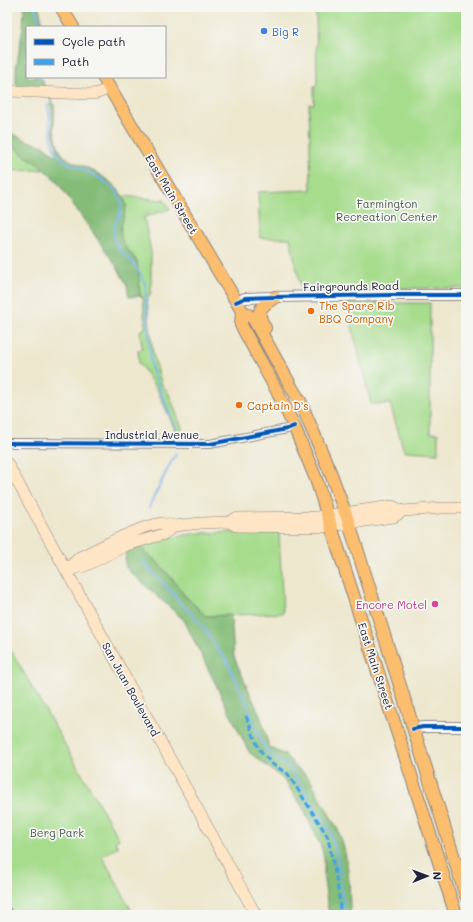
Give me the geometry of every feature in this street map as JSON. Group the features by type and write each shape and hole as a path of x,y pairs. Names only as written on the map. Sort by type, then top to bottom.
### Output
{"main road":[{"path":"61,7 72,26"},
{"name":"East Main Street","path":"104,78 239,307 254,318 308,418 347,518 466,896"},
{"path":"7,91 98,94 110,88"},
{"path":"275,297 264,304 261,308 260,317 297,387 300,401"},
{"name":"East Main Street","path":"239,307 241,325 277,391 294,426 330,521 456,915"},
{"path":"294,426 308,418"},
{"name":"San Juan Boulevard","path":"7,463 256,915"},
{"path":"66,570 80,557 123,536 161,523 175,526 229,522 236,518 317,517 330,521 347,518 394,517 403,511 466,508"},
{"path":"357,605 373,600"},
{"path":"398,733 413,729"}],"street":[{"name":"Fairgrounds Road","path":"239,307 245,298 466,295"},
{"name":"Industrial Avenue","path":"7,443 210,444 287,429 294,426"},
{"path":"413,729 423,727 466,727"}],"green space":[{"path":"24,7 39,7 42,26 26,26 26,78 42,78 44,86 16,85 16,69 23,27"},
{"name":"Farmington Recreation Center","path":"316,7 462,7 464,12 464,81 466,81 466,288 301,289 290,238 260,238 258,192 311,190 309,104 314,104 314,86 317,86"},
{"path":"51,99 55,109 54,126 58,146 61,152 70,160 90,169 108,180 123,196 126,207 121,229 121,237 123,244 137,262 140,296 129,297 127,285 117,267 56,180 7,141 7,130 28,141 44,146 55,155 58,153 53,131"},
{"path":"7,141 34,161 43,170 7,171"},
{"path":"123,196 161,200 163,198 170,209 144,217 151,252 151,293 147,299 153,354 162,385 168,392 182,428 180,433 175,435 175,430 158,391 139,363 138,350 142,349 140,330 145,329 143,297 140,296 137,261 123,244 121,238 121,223 126,206"},
{"path":"347,303 430,303 430,433 438,433 438,453 404,451 390,404 371,404"},
{"path":"279,532 283,613 206,616 185,596 156,561 138,546 162,539 198,533"},
{"path":"138,546 156,561 185,596 206,616 231,615 234,657 261,718 269,747 285,755 295,767 305,774 311,781 342,840 347,861 350,915 329,915 324,881 324,860 322,849 302,806 283,779 249,752 184,620 127,569 125,564 125,552"},
{"name":"Berg Park","path":"7,652 12,652 119,839 115,842 118,847 102,856 134,915 7,915"}],"waterway":[{"path":"35,7 39,22 38,26"},
{"path":"48,105 52,140 57,154 67,162 106,182 114,189 120,199 121,210 115,225 114,237 116,245 134,265 144,281 152,370 178,433"},
{"path":"149,507 176,454"},
{"path":"143,560 146,566 196,618 207,632 217,649 228,663 265,748 272,756 291,769 327,825 331,833 338,862 344,905 343,915"}],"marked path":[{"path":"246,716 258,747 272,764 288,774 328,838 337,883 340,904 339,915"}],"cycle path":[{"path":"236,302 245,298 275,297 466,295"},
{"path":"7,443 210,444 287,429 294,426"},
{"path":"413,729 423,727 466,727"}],"place":[{"name":"Big R","path":"264,31"},
{"name":"The Spare Rib BBQ Company","path":"311,311"},
{"name":"Captain D's","path":"239,405"},
{"name":"Encore Motel","path":"435,604"}]}
